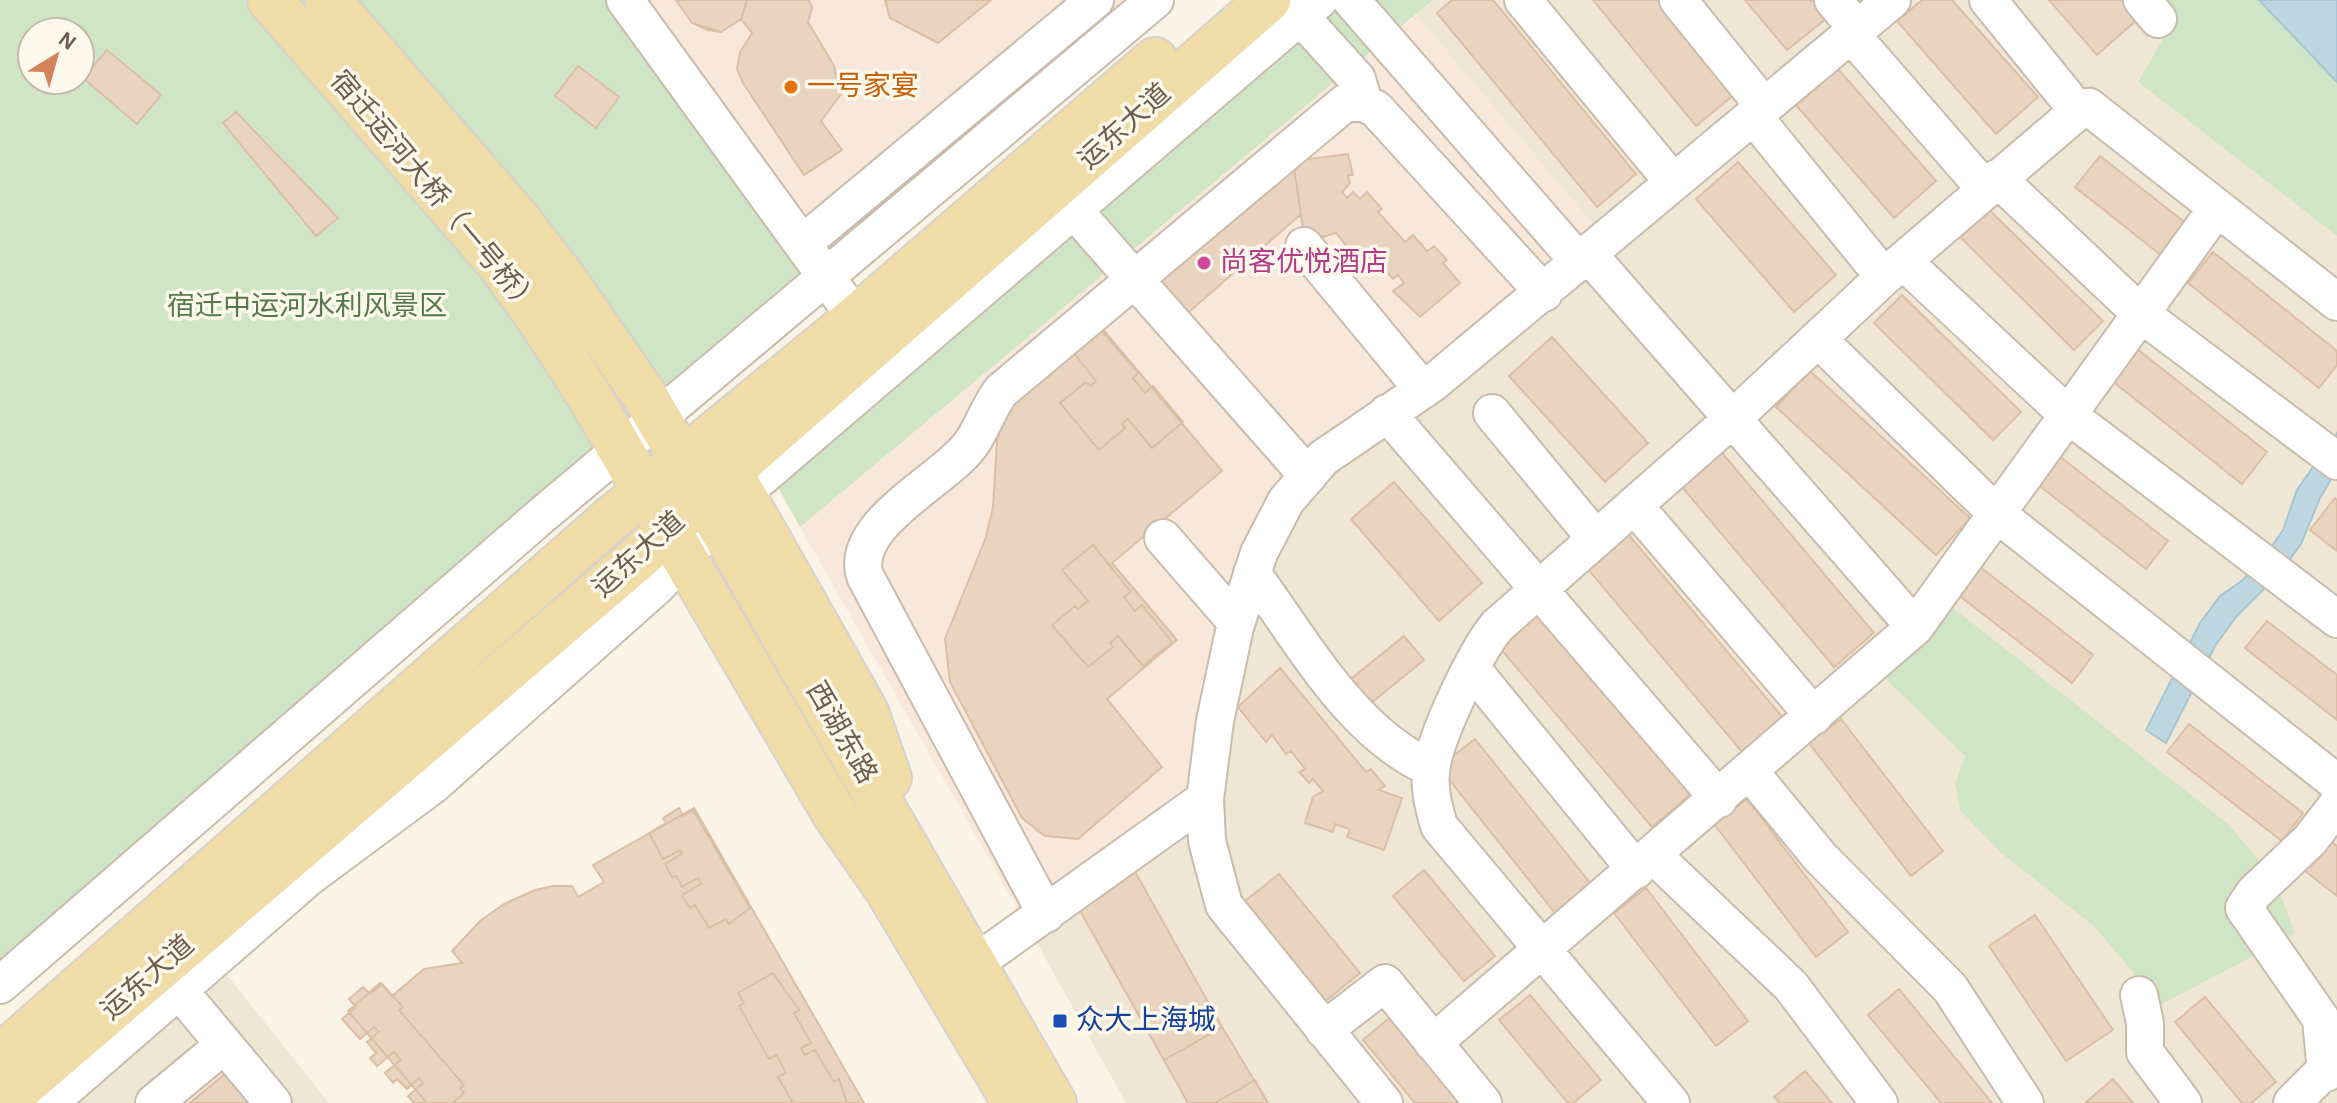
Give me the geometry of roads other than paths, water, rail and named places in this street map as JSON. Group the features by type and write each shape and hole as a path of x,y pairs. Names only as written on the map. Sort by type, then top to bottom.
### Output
{"main road":[{"name":"宿迁运河大桥（一号桥）","path":"270,0 499,263 588,394"},
{"name":"宿迁运河大桥（一号桥）","path":"328,0 516,217 564,279 623,366"},
{"name":"运东大道","path":"0,1057 683,457 856,318 1223,0"},
{"name":"运东大道","path":"2,1103 675,544 724,496 1064,199 1296,5"},
{"name":"西湖东路","path":"623,366 683,457 724,496 929,885 1054,1103"},
{"name":"西湖东路","path":"588,394 618,450 836,816 887,889 1015,1103"}],"street":[{"path":"625,0 856,318"},
{"path":"802,244 1095,0"},
{"path":"0,985 618,450 1155,0"},
{"path":"1351,0 1589,255"},
{"path":"1381,0 1589,255 1915,627"},
{"path":"1523,0 1673,182"},
{"path":"1678,0 1764,106"},
{"path":"1833,0 1857,29 1856,40 1991,184 2141,314 2337,461"},
{"path":"1384,1103 1224,905 1207,841 1205,799 1215,721 1236,622 1252,573 1286,501 1323,458 1423,390 1544,293 1892,0"},
{"path":"1988,0 2078,111"},
{"path":"1296,5 1357,79 1364,103"},
{"path":"1046,914 861,564 865,549 897,509 965,452 1001,391 1345,103 1364,103 1376,109 1544,293"},
{"path":"1764,106 1759,123 1894,269 2068,415 2337,619"},
{"path":"1671,1103 1439,826 1430,795 1431,768 1443,731 1472,669 1497,626 1731,420 1894,269 2078,111 2089,107 2337,302"},
{"path":"1064,199 1308,476"},
{"path":"1433,1043 1915,627 2217,208"},
{"path":"1304,246 1423,390"},
{"path":"1819,340 1997,514 2337,783"},
{"path":"1387,413 1719,799"},
{"path":"1492,413 1596,539"},
{"path":"1634,505 1814,716"},
{"path":"1163,538 1236,622"},
{"path":"49,1103 309,877 433,785 657,586 675,544"},
{"path":"1252,573 1364,724 1402,756 1431,768"},
{"path":"1472,669 1644,863 1791,986 1879,1103"},
{"path":"1750,772 1820,857 1950,988 2025,1103"},
{"path":"974,964 1205,799"},
{"path":"2292,1103 2331,1066 2321,1019 2244,908 2254,893 2310,840 2337,805"},
{"path":"94,904 129,944"},
{"path":"1324,1030 1385,983 1483,1103"},
{"path":"178,989 273,1103"},
{"path":"2139,995 2145,1023 2145,1052 2183,1103"},
{"path":"154,1103 224,1045"}],"water":[{"path":"2259,0 2337,0 2337,82"},
{"path":"2337,433 2337,469 2320,498 2301,544 2279,574 2236,617 2215,646 2166,743 2146,730 2200,623 2220,596 2243,580 2270,549 2283,530 2297,490"}],"place":[{"name":"一号家宴","path":"791,87"},
{"name":"尚客优悦酒店","path":"1204,263"},
{"name":"众大上海城","path":"1060,1021"}],"park label":[{"name":"宿迁中运河水利风景区","path":"307,307"}]}
